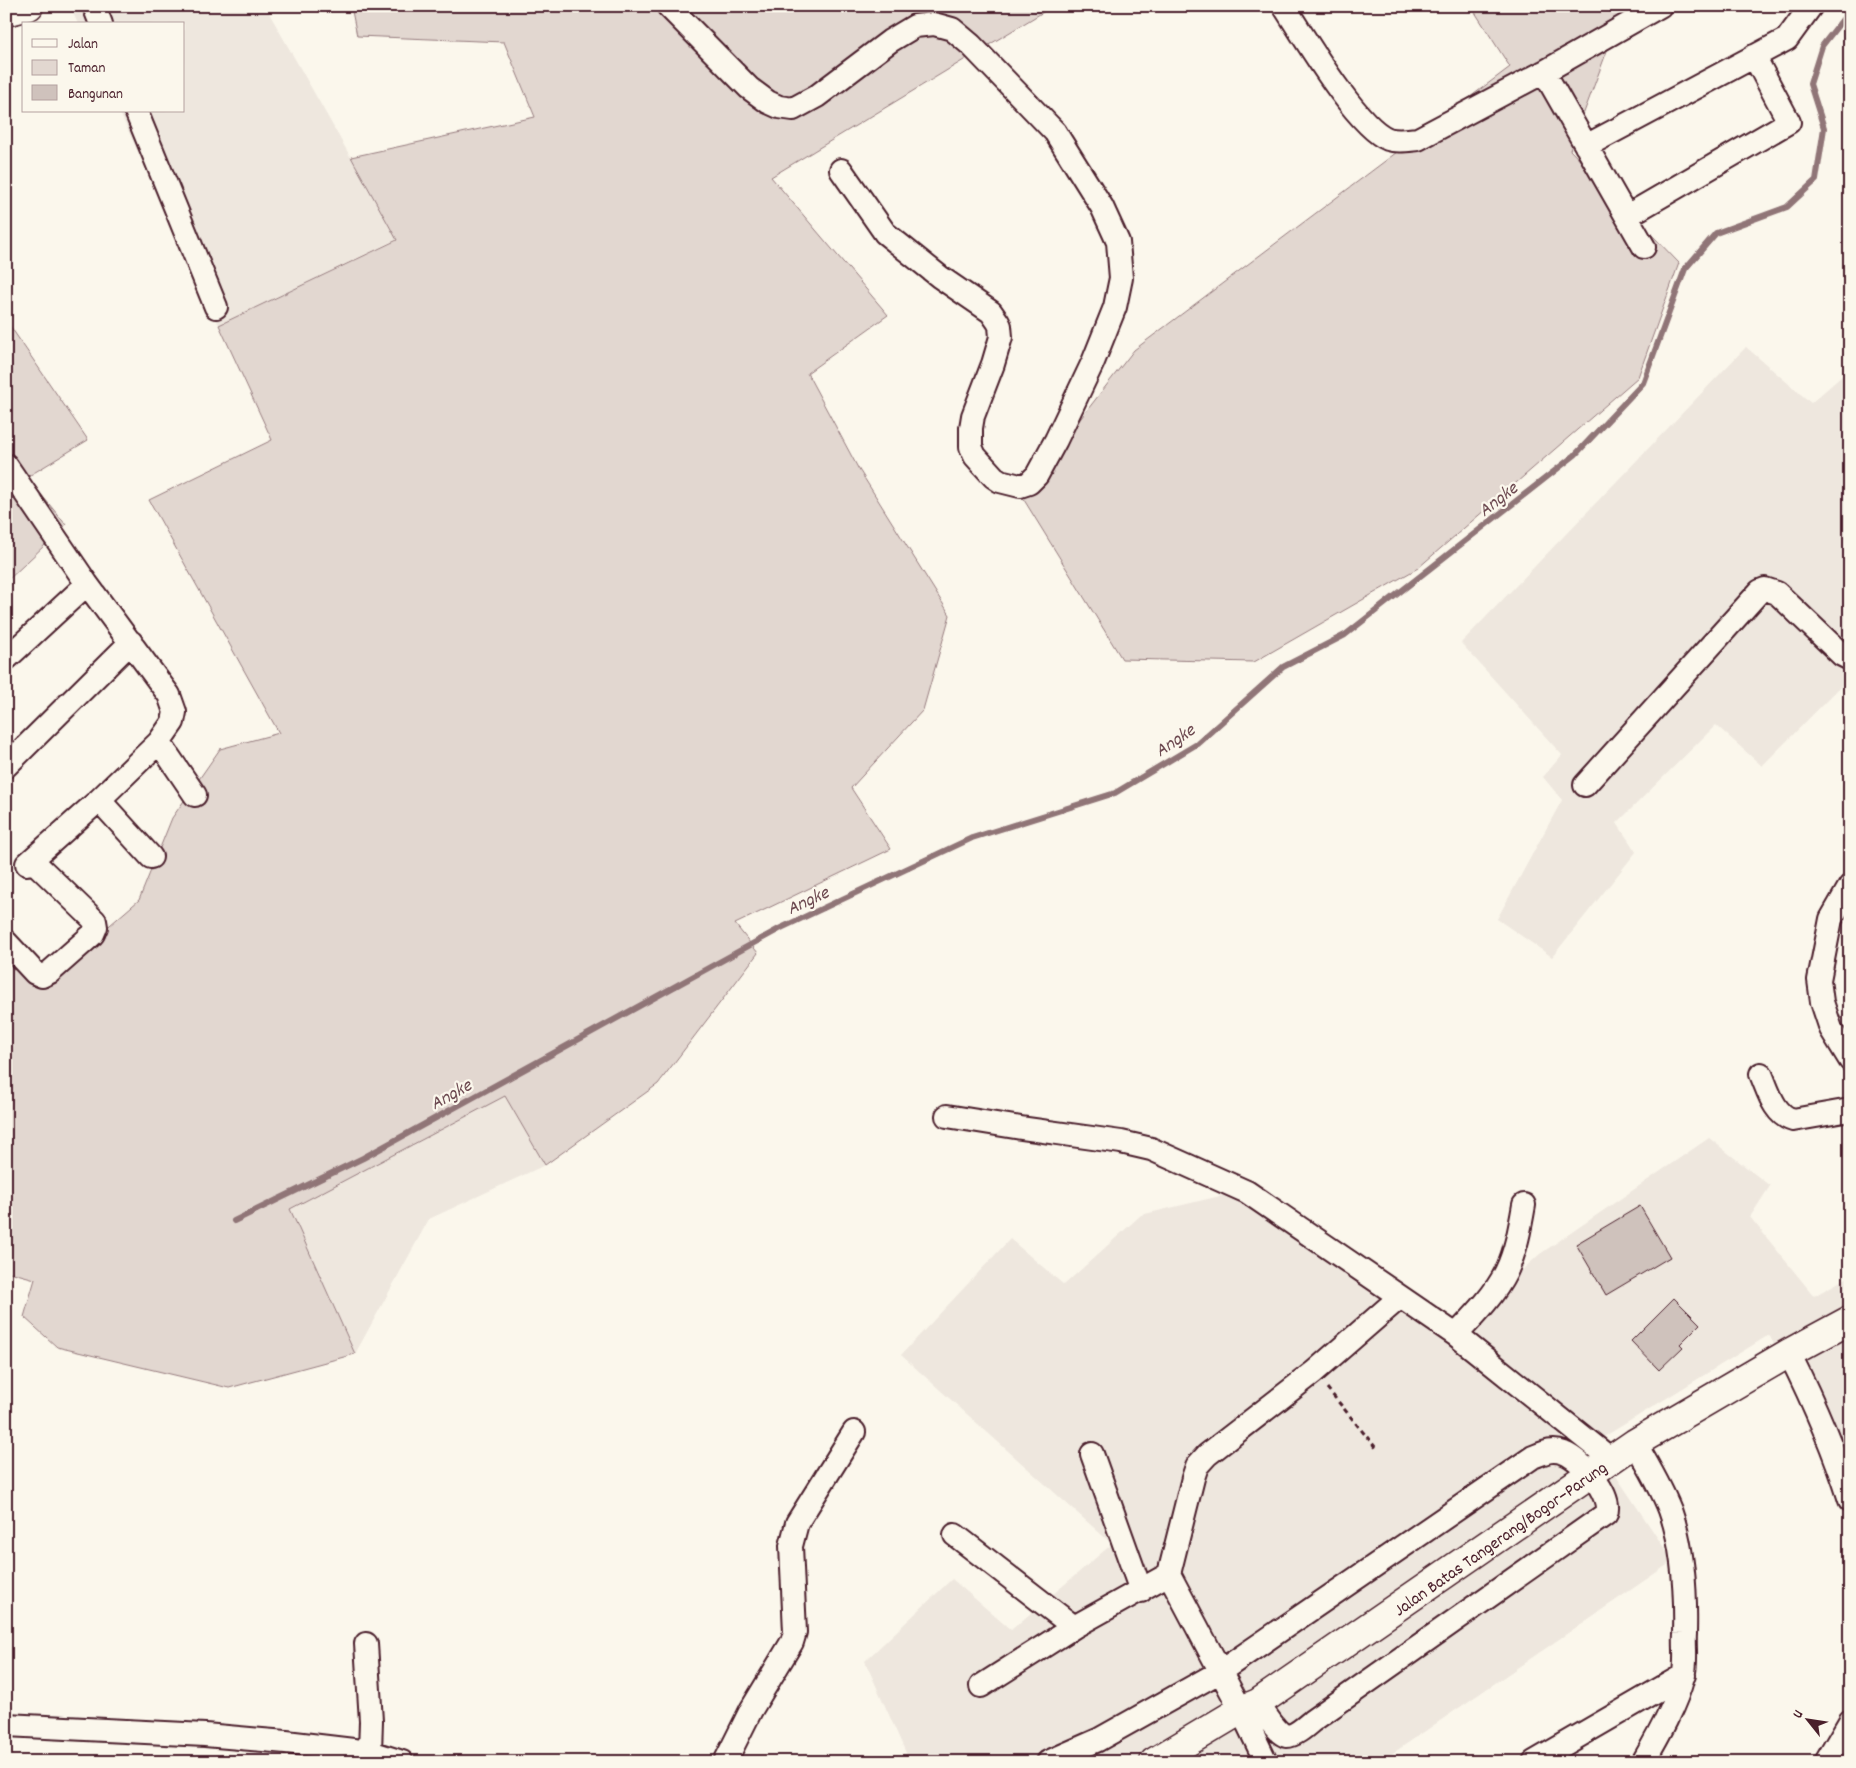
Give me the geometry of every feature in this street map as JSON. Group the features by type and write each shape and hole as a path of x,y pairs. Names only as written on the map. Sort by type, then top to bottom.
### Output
{"main road":[{"path":"6,12 29,6"},
{"name":"Jalan Batas Tangerang/Bogor–Parung","path":"1163,1760 1250,1707 1635,1443 1789,1353 1850,1320"}],"street":[{"path":"94,6 100,22"},
{"path":"668,6 749,88 768,102 779,107 793,109 817,96 890,41 915,26 934,24 952,29 971,45 1055,132 1102,207 1118,242 1121,278 1115,307 1093,362 1056,440 1037,474 1029,483 1020,486 1000,481 985,469 971,448 973,416 1001,337 998,322 991,312 940,277 885,233 841,170"},
{"path":"1284,6 1358,116 1374,131 1388,139 1397,141 1418,139 1544,72 1660,6"},
{"path":"1586,146 1787,39 1811,6"},
{"path":"1627,216 1789,122 1754,56"},
{"path":"1544,72 1644,247"},
{"path":"136,112 216,307"},
{"path":"6,464 87,584 169,695 175,712 173,722 159,742 99,800 30,862 95,921 96,927 93,934 50,972 42,976 35,973 6,942"},
{"path":"6,659 87,584"},
{"path":"1585,785 1760,591 1765,589 1777,593 1842,655 1850,659"},
{"path":"6,766 131,642"},
{"path":"159,742 195,795"},
{"path":"99,800 152,857"},
{"path":"1850,886 1831,919 1819,980 1822,1002 1831,1028 1850,1060"},
{"path":"1761,1074 1777,1109 1787,1118 1793,1120 1850,1110"},
{"path":"947,1116 1121,1142 1152,1149 1247,1192 1399,1298 1456,1335 1601,1466 1608,1504 1606,1514 1312,1721 1290,1736 1284,1736 1250,1707 1220,1671 1169,1574 1197,1466 1207,1455 1314,1372 1399,1298"},
{"path":"1456,1335 1486,1302 1506,1272 1519,1236 1524,1205"},
{"path":"1789,1353 1812,1400 1850,1500"},
{"path":"725,1762 751,1710 792,1642 795,1632 791,1546 797,1524 854,1432"},
{"path":"1635,1443 1666,1502 1678,1539 1683,1569 1685,1621 1684,1675 1660,1733 1643,1762"},
{"path":"1048,1762 1098,1740 1220,1671 1533,1457 1548,1451 1565,1453 1601,1466"},
{"path":"1092,1454 1141,1591"},
{"path":"955,1535 1074,1627"},
{"path":"981,1686 1074,1627 1169,1574"},
{"path":"366,1644 371,1720 370,1752"},
{"path":"1534,1762 1684,1675"},
{"path":"1250,1707 1266,1762"},
{"path":"1826,1762 1849,1715"},
{"path":"6,1725 205,1735 286,1742 370,1752 402,1762"}],"path":[{"path":"1314,1372 1376,1448"}],"shaded area":[{"path":"70,6 265,6 397,239 219,325 119,112 185,112 185,22 77,22"},
{"path":"1746,347 1811,403 1850,369 1850,687 1842,685 1762,766 1716,725 1617,823 1636,852 1552,957 1497,919 1562,800 1543,777 1562,755 1461,643"},
{"path":"505,1095 545,1165 429,1219 355,1354 290,1209"},
{"path":"1709,1138 1770,1186 1750,1217 1814,1296 1850,1276 1850,1483 1769,1335 1594,1443 1673,1561 1380,1762 910,1762 865,1661 952,1579 1011,1630 1112,1544 901,1355 1010,1239 1064,1285 1141,1215 1241,1191 1448,1336 1540,1254"}],"green space":[{"path":"351,6 1053,6 771,177 888,315 807,373 858,468 950,615 923,710 851,788 891,849 735,924 758,953 658,1084 545,1165 505,1096 290,1209 355,1354 229,1388 57,1347 24,1317 35,1279 6,1271 6,954 38,987 139,900 172,818 220,749 279,733 149,500 272,440 219,325 397,240 351,157 535,117 504,42 357,36"},
{"path":"1471,6 1626,6 1623,8 1570,150 1679,263 1638,377 1418,568 1254,662 1122,659 1021,495 1134,350 1510,67"},
{"path":"6,320 88,440 27,477 66,525 6,582"}],"building":[{"path":"1640,1206 1670,1257 1606,1295 1576,1244"},
{"path":"1674,1298 1700,1324 1680,1344 1683,1347 1659,1370 1631,1341"}],"waterway":[{"name":"Angke","path":"234,1221 363,1158 781,928 972,838 1115,793 1197,744 1283,667 1345,635 1575,455 1643,383 1685,269 1716,233 1787,207 1816,180 1824,128 1810,84 1822,46 1850,10"}]}
